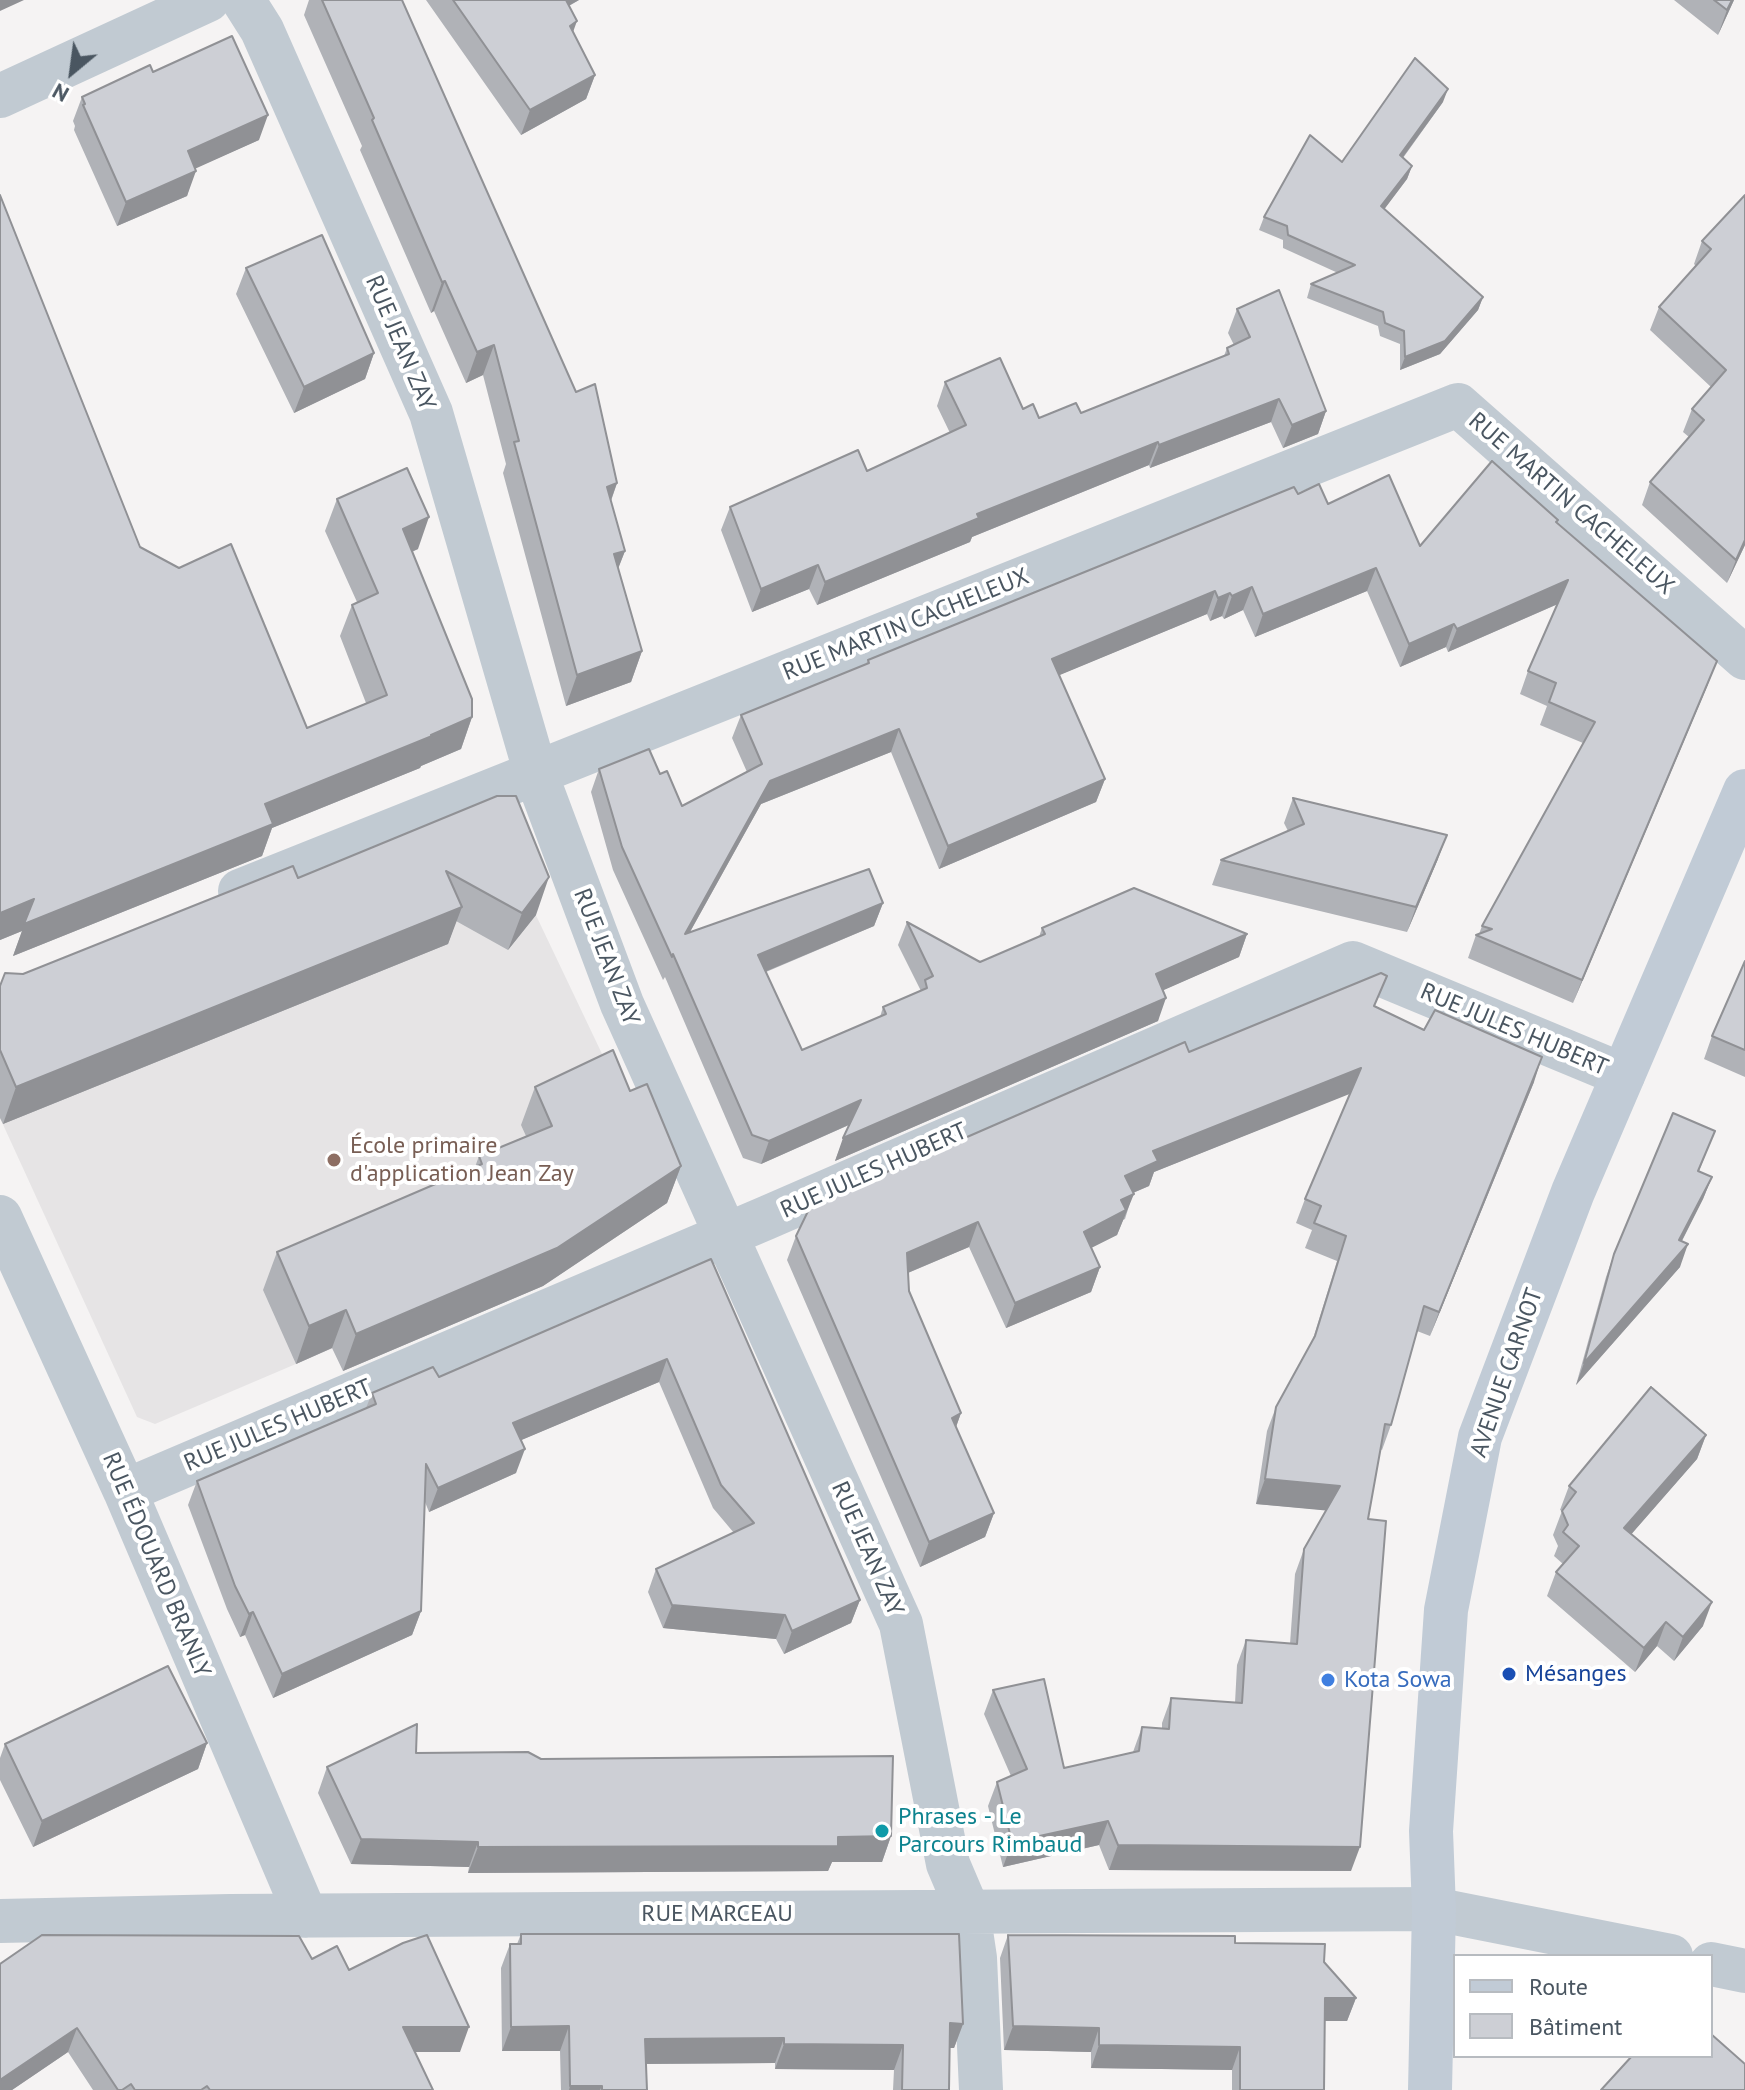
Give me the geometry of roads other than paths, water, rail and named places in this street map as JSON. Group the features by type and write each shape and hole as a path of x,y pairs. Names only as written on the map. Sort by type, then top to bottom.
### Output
{"main road":[{"name":"AVENUE CARNOT","path":"1430,2090 1434,1909 1431,1831 1446,1610 1480,1437 1573,1192 1745,791"}],"street":[{"path":"0,96 208,0"},
{"name":"RUE JEAN ZAY","path":"243,0 262,30 431,413 536,774 622,1004 901,1624 948,1864 968,1911 975,1958 981,2090"},
{"name":"RUE MARTIN CACHELEUX","path":"203,906 1458,405 1745,658"},
{"name":"RUE JULES HUBERT","path":"125,1491 727,1235 1353,963 1623,1075"},
{"name":"RUE ÉDOUARD BRANLY","path":"0,1217 125,1491 306,1916"},
{"name":"RUE MARCEAU","path":"0,1921 306,1916 1434,1909 1661,1954"},
{"path":"1713,1964 1745,1971"}],"place":[{"name":"École primaire d'application Jean Zay","path":"334,1160"},
{"name":"Mésanges","path":"1509,1674"},
{"name":"Kota Sowa","path":"1328,1680"},
{"name":"Phrases - Le Parcours Rimbaud","path":"882,1831"}]}
